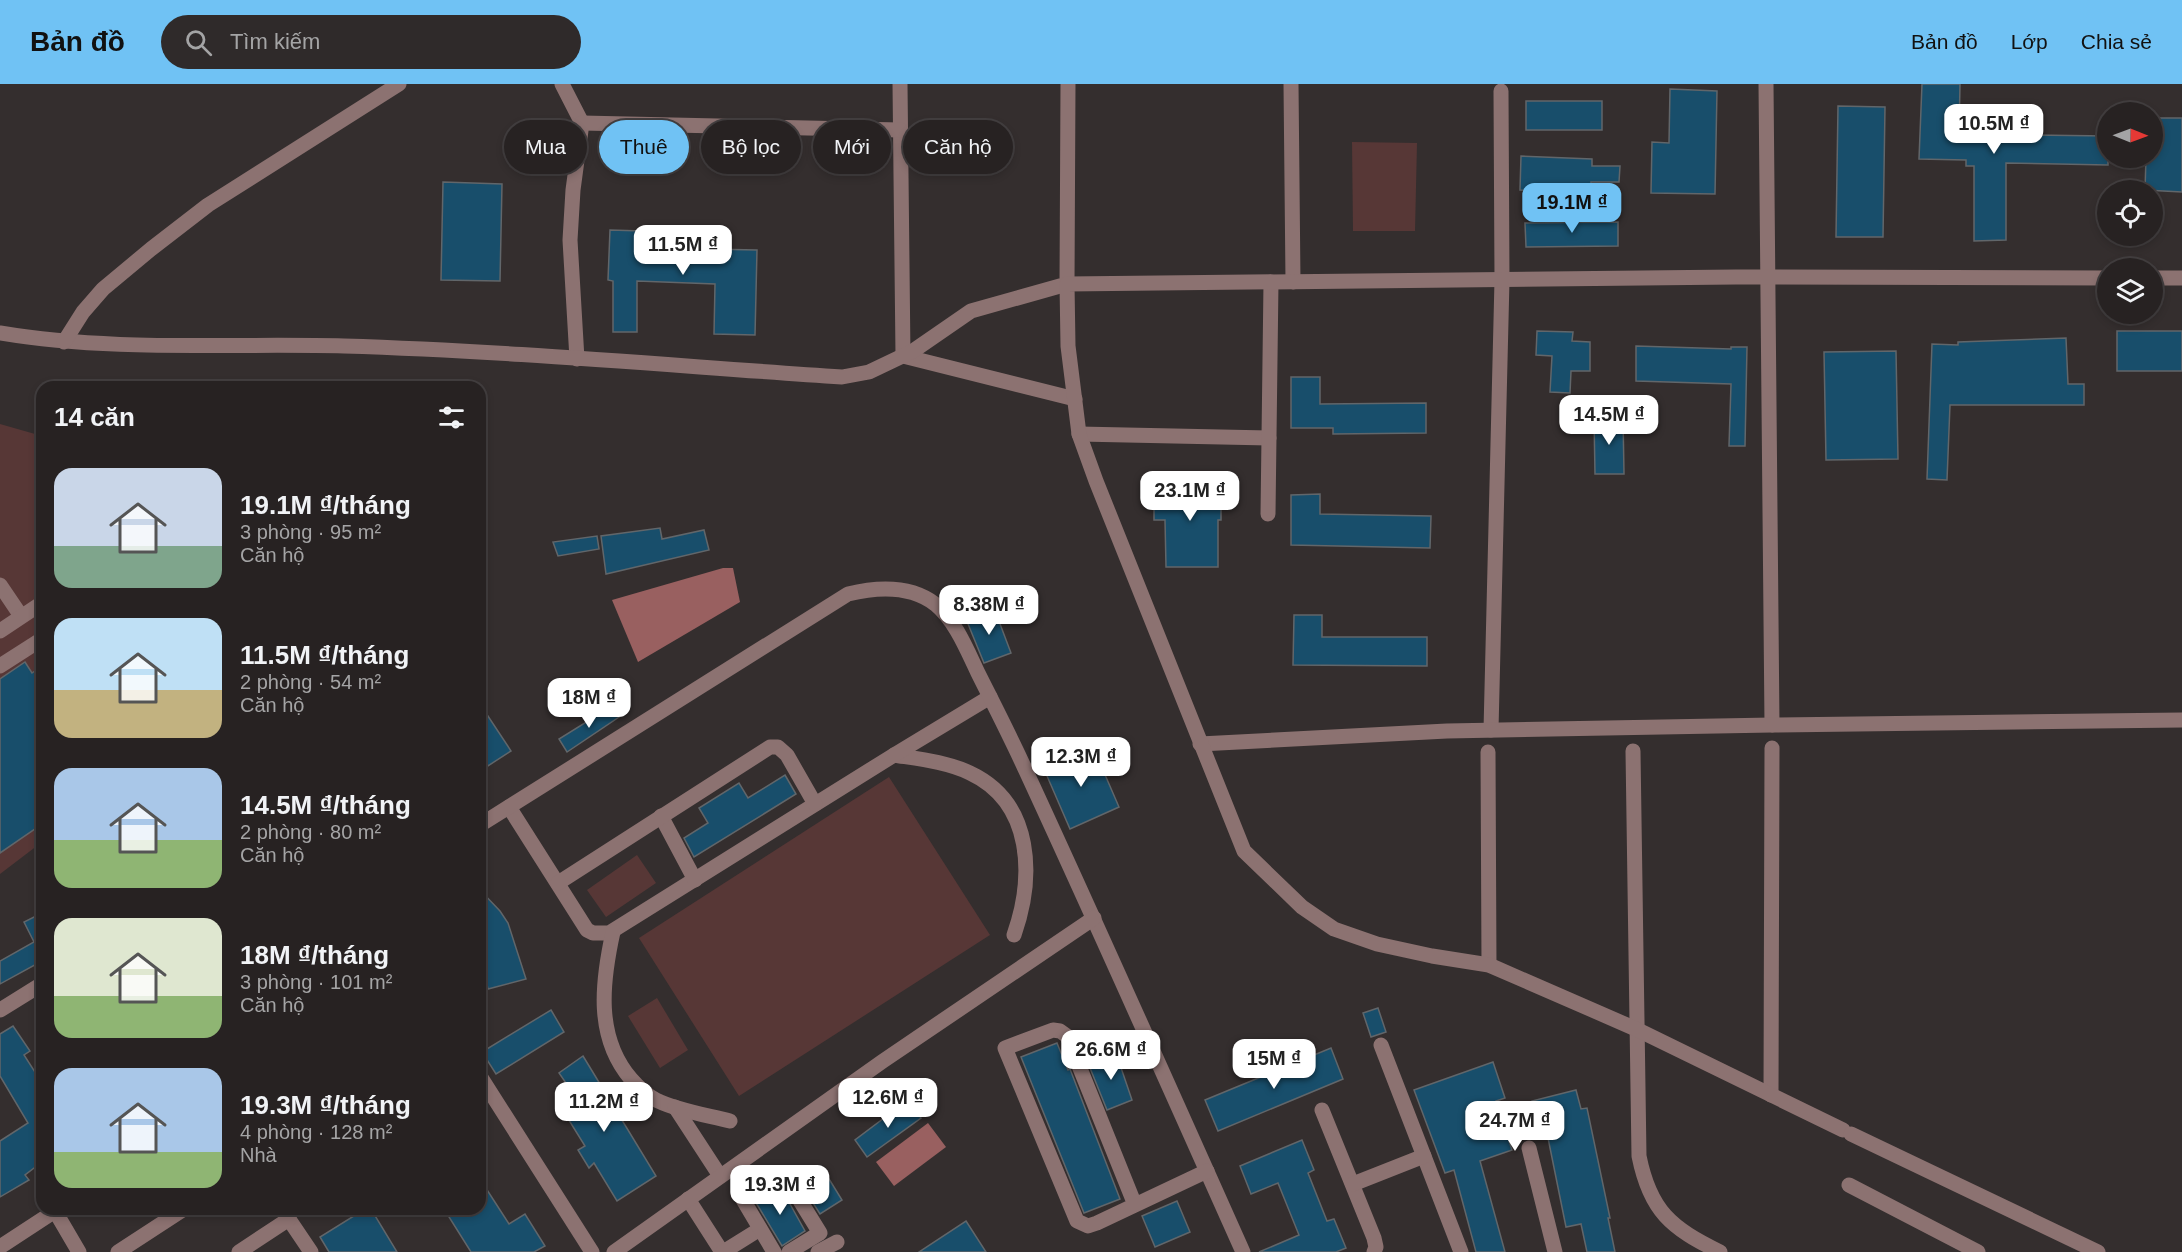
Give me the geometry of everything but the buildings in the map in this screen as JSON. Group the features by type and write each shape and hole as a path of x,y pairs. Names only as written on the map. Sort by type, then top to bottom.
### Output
{"street":[{"path":"64,342 83,312 103,289 150,249 208,205 399,84"},
{"path":"562,84 580,120"},
{"path":"900,84 903,356"},
{"path":"1068,84 1068,346 1079,434 1244,851 1302,907 1334,929 1377,944 1432,957 1489,964 1636,1029 2098,1252"},
{"path":"1291,84 1293,282"},
{"path":"1766,84 1772,725"},
{"path":"1491,730 1502,280 1501,91"},
{"path":"587,123 900,130"},
{"path":"575,174 570,240 577,359"},
{"path":"0,333 64,342 344,346 842,377 869,372 913,351 971,311 1067,284 1767,278 2097,278"},
{"path":"2163,278 2182,278"},
{"path":"1268,514 1271,282"},
{"path":"903,356 1075,399"},
{"path":"1079,434 1269,438"},
{"path":"0,585 21,616"},
{"path":"486,821 848,594 869,589 895,589 917,594 935,604 947,617 962,642 990,697 1094,918 1207,1171 1240,1251"},
{"path":"0,631 36,607"},
{"path":"0,666 36,643"},
{"path":"509,807 587,930 601,933 613,932 990,697"},
{"path":"1200,744 1491,730 2182,720"},
{"path":"558,883 770,747 778,747 787,755 815,804"},
{"path":"1771,1095 1772,748"},
{"path":"1633,751 1639,1156 1643,1179 1664,1215 1677,1228 1720,1252"},
{"path":"1488,752 1489,964"},
{"path":"894,755 942,764 970,773 988,785 1010,809 1019,827 1027,860 1025,897 1014,935"},
{"path":"661,816 695,880"},
{"path":"614,1252 883,1060 1094,918"},
{"path":"613,932 603,993 610,1045 621,1067 639,1089 654,1100 730,1122"},
{"path":"0,1010 36,988"},
{"path":"1135,1205 1067,1036 1060,1031 1053,1030 1005,1048 1077,1221 1088,1226 1135,1205 1207,1171"},
{"path":"1381,1046 1461,1252"},
{"path":"486,1085 592,1252"},
{"path":"675,1107 720,1176"},
{"path":"1322,1110 1374,1238 1376,1247 1374,1252"},
{"path":"1529,1148 1556,1252"},
{"path":"1353,1184 1424,1156"},
{"path":"774,1252 742,1198 783,1173 820,1233 789,1252"},
{"path":"1849,1185 1978,1252"},
{"path":"688,1199 722,1252 760,1229"},
{"path":"0,1247 48,1215"},
{"path":"59,1215 79,1252"},
{"path":"118,1252 175,1215"},
{"path":"239,1252 284,1215"},
{"path":"286,1215 311,1252"},
{"path":"818,1252 837,1242"}],"shaded area":[{"path":"1352,142 1417,143 1415,231 1353,231"},
{"path":"0,424 36,434 36,847 0,874"},
{"path":"723,568 733,568 740,602 638,662 612,600"},
{"path":"889,777 990,935 739,1096 639,938"},
{"path":"637,855 656,883 606,917 587,890"},
{"path":"657,998 688,1050 660,1068 628,1016"},
{"path":"928,1123 946,1147 894,1186 876,1162"}]}
